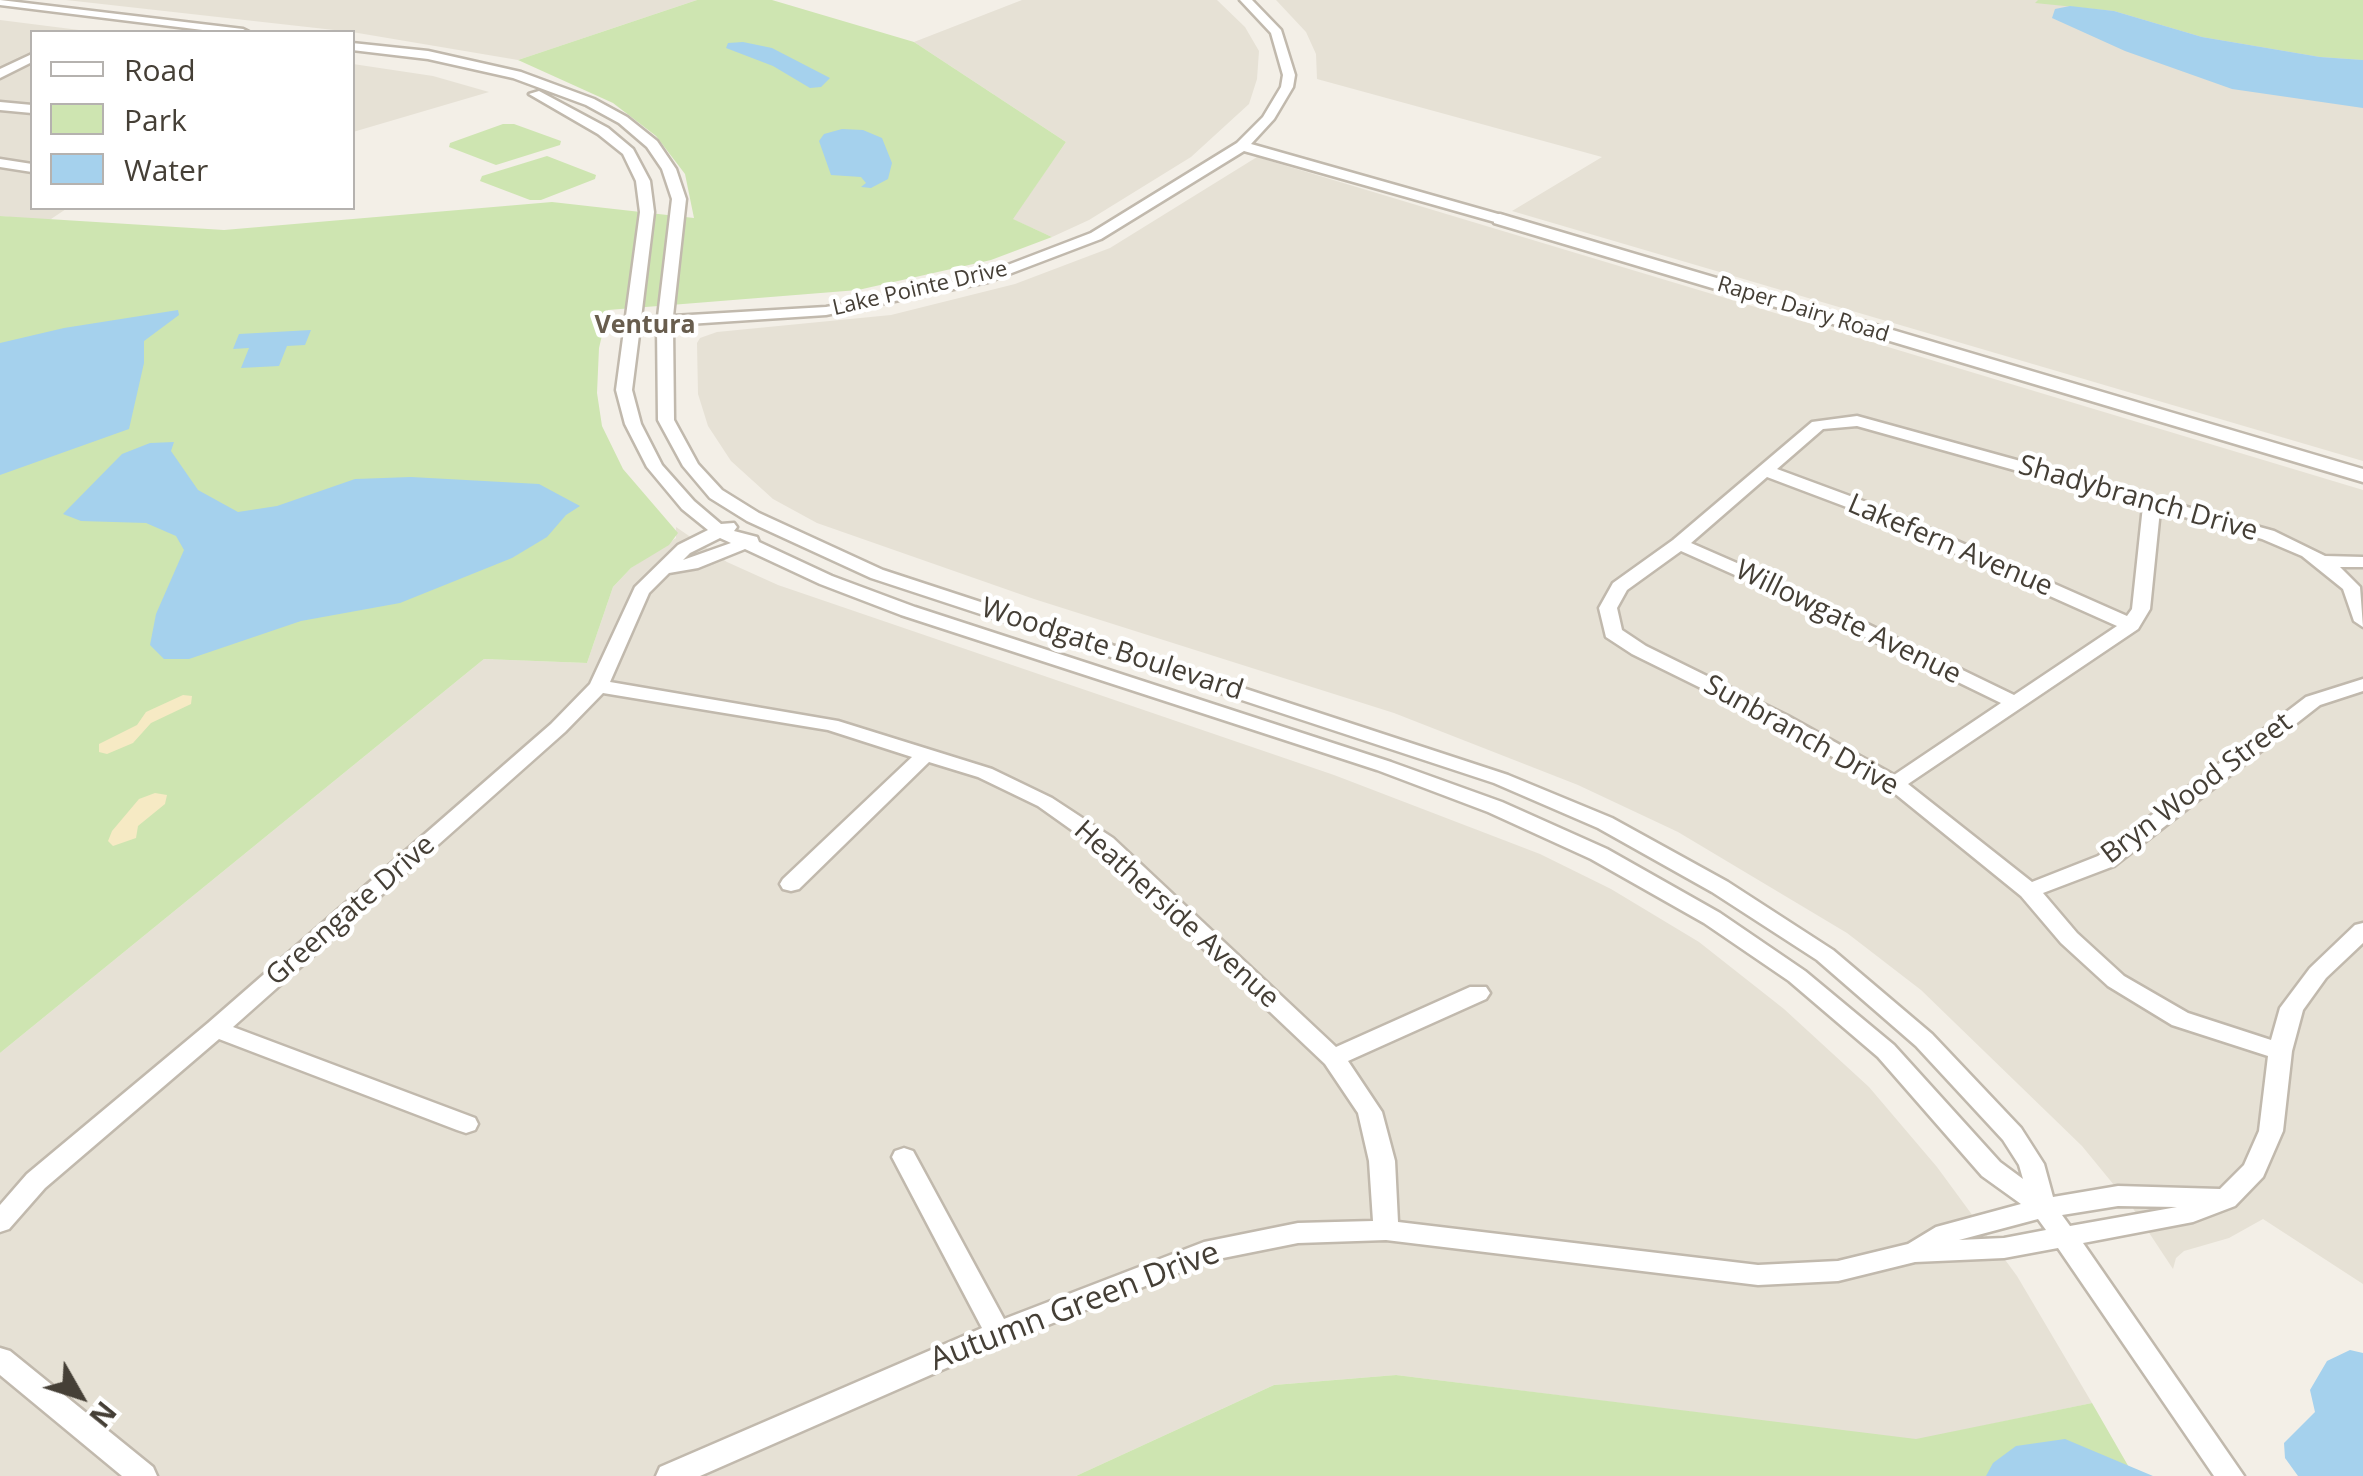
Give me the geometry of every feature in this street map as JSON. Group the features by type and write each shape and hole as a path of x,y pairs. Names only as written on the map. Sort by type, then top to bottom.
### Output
{"street":[{"name":"Lake Pointe Drive","path":"631,323 826,311 983,279 1096,236 1242,146 1268,119 1287,87 1289,75 1276,32 1246,0"},
{"path":"0,2 184,30"},
{"path":"0,11 184,30"},
{"path":"90,30 118,17"},
{"name":"Woodgate Boulevard","path":"355,47 517,75 590,102 623,120 652,144 670,169 679,199 665,321 666,420 691,466 716,494 753,517 877,574 1502,779 1605,823 1720,886 1825,954 1924,1040 2012,1134 2031,1164 2044,1208 2230,1476"},
{"name":"Woodgate Boulevard","path":"355,55 411,58 528,91 577,114 628,152 643,182 647,212 624,390 632,424 655,467 688,506 718,530 743,544 892,604 1384,766 1495,806 1599,854 1712,918 1797,976 1886,1051 1991,1169 2044,1208"},
{"path":"0,74 30,59"},
{"path":"0,106 30,109"},
{"name":"Raper Dairy Road","path":"1242,146 2363,476"},
{"path":"0,163 30,168"},
{"name":"Sunbranch Drive","path":"1879,425 1837,421 1818,426 1679,544 1620,587 1608,608 1614,633 1638,650 1767,712 1895,784 2029,891 2069,938 2116,981 2180,1018 2280,1051"},
{"name":"Shadybranch Drive","path":"1879,425 2268,535 2320,561 2351,587 2358,594 2363,621"},
{"name":"Lakefern Avenue","path":"1768,471 1878,512 2131,625"},
{"path":"1895,784 2131,625 2141,609 2152,504"},
{"name":"Greengate Drive","path":"0,1222 36,1181 216,1029 558,728 599,686 641,592 684,548 753,517"},
{"path":"662,570 692,564 775,530"},
{"name":"Willowgate Avenue","path":"1679,544 2016,703"},
{"path":"2320,561 2363,562"},
{"path":"1003,640 1025,621"},
{"name":"Bryn Wood Street","path":"2029,891 2106,861 2313,701 2363,685"},
{"name":"Heatherside Avenue","path":"599,686 831,725 985,773 1045,802 1104,843 1333,1058 1370,1112 1382,1161 1386,1230"},
{"path":"791,884 926,754"},
{"path":"2062,1236 2184,1216 2226,1198 2254,1170 2271,1131 2280,1051 2292,1008 2318,973 2363,930"},
{"path":"1333,1058 1478,993"},
{"path":"216,1029 466,1124"},
{"path":"904,1156 998,1333"},
{"path":"2044,1208 2118,1196 2226,1198"},
{"name":"Autumn Green Drive","path":"1916,1252 1945,1234 2044,1208"},
{"name":"Autumn Green Drive","path":"670,1476 998,1333 1204,1252 1298,1233 1386,1230 1758,1275 1838,1270 1916,1252 1963,1253 2062,1236"},
{"path":"0,1359 143,1476"}],"shaded area":[{"path":"66,0 697,0 518,60 355,30"},
{"path":"1022,0 1217,0 1245,27 1259,51 1257,79 1249,104 1191,157 1089,220 1052,237 1012,219 1066,142 914,42"},
{"path":"1276,0 2363,0 2363,461 1512,211 1602,157 1317,79 1316,54 1306,32"},
{"path":"0,20 79,30 30,30 30,210 64,210 48,221 0,216"},
{"path":"355,64 433,76 489,92 355,131"},
{"path":"1257,157 2363,490 2363,1284 2263,1219 2229,1238 2184,1251 2176,1258 2173,1269 2132,1207 2082,1146 1921,990 1847,933 1678,832 1578,785 1394,713 1034,599 817,523 773,499 731,461 708,426 698,394 700,338 717,332 891,315 1015,284 1110,248"},
{"path":"676,527 727,562 778,585 1334,775 1540,854 1611,889 1699,942 1784,1009 1869,1087 1937,1167 2017,1276 2092,1403 1916,1440 1396,1375 1274,1385 1076,1476 0,1476 0,1053 484,659 587,663 613,587 631,568 676,538"}],"green space":[{"path":"697,0 772,0 914,42 1066,142 1013,219 1052,237 991,260 858,290 608,310 599,348 597,393 602,426 623,469 678,533 669,545 631,568 613,587 587,663 484,659 0,1053 0,216 224,230 552,202 694,218 685,174 656,136 613,103 518,60"},
{"path":"2363,0 2363,60 2320,57 2202,37 2114,11 2035,3"},
{"path":"503,124 514,124 561,141 560,145 496,165 449,147 450,143"},
{"path":"547,156 596,175 595,179 541,200 530,200 480,181 482,176"},
{"path":"1396,1375 1916,1439 2092,1403 2134,1476 1076,1476 1274,1385"}],"sand":[{"path":"183,695 192,696 191,704 151,723 133,743 107,754 99,752 99,744 137,725 146,712"},
{"path":"155,793 167,795 165,804 138,826 136,838 113,846 108,841 112,831 139,799"}],"water":[{"path":"2070,6 2114,11 2202,37 2320,57 2363,60 2363,108 2232,89 2125,51 2052,18 2055,9"},
{"path":"728,43 772,48 830,78 821,87 810,88 773,66 726,48"},
{"path":"842,129 863,130 882,138 892,163 888,179 871,188 861,187 866,183 861,177 831,175 819,141 824,134"},
{"path":"178,310 179,315 144,341 144,363 129,429 0,475 0,343 64,328"},
{"path":"311,330 305,345 287,346 279,366 241,368 249,348 233,349 239,334"},
{"path":"174,442 171,451 198,490 238,512 277,506 355,479 411,477 539,484 580,506 566,515 547,537 512,558 400,603 301,621 189,659 164,659 150,645 156,614 184,550 176,536 146,523 81,521 63,514 122,454 150,443"},
{"path":"2350,1350 2363,1353 2363,1476 2298,1476 2285,1458 2284,1443 2315,1412 2310,1390 2327,1361"},
{"path":"2065,1439 2153,1476 1986,1476 1993,1463 2016,1446"}],"district":[{"name":"Ventura","path":"645,326"}]}
